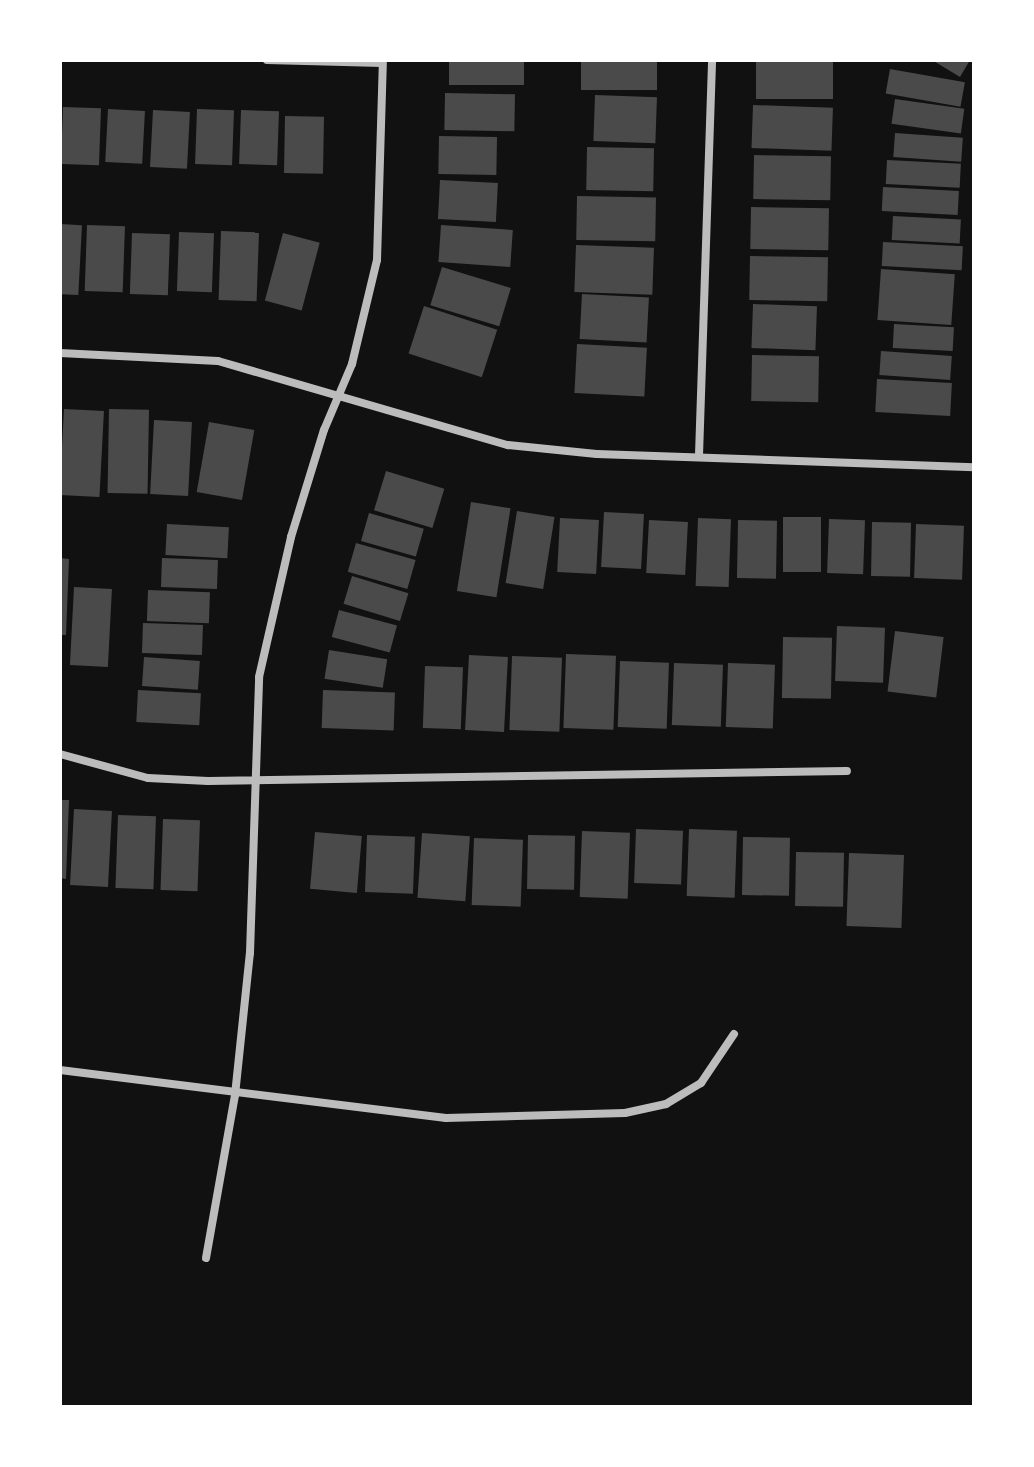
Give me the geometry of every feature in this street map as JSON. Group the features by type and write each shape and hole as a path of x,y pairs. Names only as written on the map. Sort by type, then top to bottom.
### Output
{"street":[{"path":"206,1258 235,1095 250,953 259,677 270,616 336,397 352,364 377,260 382,61 267,60"},
{"path":"699,455 712,60"},
{"path":"60,353 218,361 508,445 597,454 699,455 974,467"},
{"path":"60,754 148,778 847,771"},
{"path":"60,1070 235,1095 446,1118 625,1113 666,1104 701,1083 734,1034"}],"building":[{"path":"449,60 524,60 524,85 449,85"},
{"path":"581,60 657,60 657,90 581,90"},
{"path":"756,60 833,60 833,99 756,99"},
{"path":"932,60 970,60 960,77"},
{"path":"890,69 965,82 961,107 886,94"},
{"path":"445,93 515,94 514,131 444,130"},
{"path":"595,95 657,97 655,143 593,141"},
{"path":"895,99 964,109 961,133 892,124"},
{"path":"753,105 833,108 831,151 751,148"},
{"path":"63,107 101,108 99,165 61,164"},
{"path":"108,109 145,111 142,164 105,162"},
{"path":"197,109 234,110 232,165 195,164"},
{"path":"153,110 190,112 187,169 150,167"},
{"path":"241,110 279,111 277,165 239,164"},
{"path":"285,116 324,117 323,174 284,173"},
{"path":"895,133 963,138 961,162 893,157"},
{"path":"439,136 497,137 496,175 438,174"},
{"path":"587,147 654,148 653,191 586,190"},
{"path":"754,155 831,156 830,200 753,199"},
{"path":"887,160 961,164 960,188 886,184"},
{"path":"440,180 498,183 496,222 438,219"},
{"path":"883,187 959,191 958,215 882,211"},
{"path":"577,196 656,197 655,241 576,240"},
{"path":"751,207 829,208 828,250 750,249"},
{"path":"893,216 961,220 960,244 892,240"},
{"path":"60,224 82,225 78,295 60,294"},
{"path":"87,225 125,226 123,292 85,291"},
{"path":"441,225 513,230 510,267 438,262"},
{"path":"221,231 259,232 257,301 219,300"},
{"path":"179,232 214,233 212,292 177,291"},
{"path":"132,233 170,234 168,295 130,294"},
{"path":"283,233 320,243 302,310 265,301"},
{"path":"883,242 963,246 962,270 882,266"},
{"path":"576,245 654,248 652,295 574,292"},
{"path":"750,256 828,257 827,301 749,300"},
{"path":"442,267 511,288 499,326 430,305"},
{"path":"881,269 955,274 951,325 877,320"},
{"path":"582,294 649,298 647,342 580,339"},
{"path":"753,304 817,306 815,350 751,348"},
{"path":"424,306 497,330 482,377 409,354"},
{"path":"894,324 954,327 953,351 893,348"},
{"path":"577,344 647,348 644,397 574,393"},
{"path":"881,351 952,356 950,380 879,375"},
{"path":"752,355 819,356 818,402 751,401"},
{"path":"877,379 952,383 950,416 875,412"},
{"path":"64,409 104,411 99,497 60,495"},
{"path":"109,409 149,410 148,494 108,493"},
{"path":"154,420 192,422 188,496 150,494"},
{"path":"209,422 254,430 242,500 197,492"},
{"path":"386,471 444,489 432,528 374,510"},
{"path":"471,502 511,508 496,597 457,591"},
{"path":"517,511 555,517 543,589 506,583"},
{"path":"604,512 644,514 641,569 601,567"},
{"path":"369,513 424,529 416,557 361,541"},
{"path":"783,517 821,517 821,572 783,572"},
{"path":"560,518 599,520 596,574 557,572"},
{"path":"698,518 731,519 729,587 696,586"},
{"path":"829,519 865,520 863,574 827,573"},
{"path":"649,520 688,522 685,575 646,573"},
{"path":"738,520 777,521 776,579 737,578"},
{"path":"872,522 911,523 910,577 871,576"},
{"path":"167,524 229,527 227,558 165,555"},
{"path":"916,524 964,526 962,580 914,578"},
{"path":"356,543 416,560 407,589 348,572"},
{"path":"60,558 69,559 66,635 60,635"},
{"path":"162,558 218,560 217,589 161,587"},
{"path":"352,576 408,593 400,621 344,604"},
{"path":"74,587 112,589 108,667 70,665"},
{"path":"148,590 210,592 209,623 147,621"},
{"path":"339,610 397,626 390,653 332,637"},
{"path":"143,623 203,625 202,655 142,653"},
{"path":"837,626 885,628 883,683 835,681"},
{"path":"895,631 944,637 936,698 888,692"},
{"path":"783,637 832,638 831,699 782,698"},
{"path":"329,650 387,659 383,688 324,679"},
{"path":"566,654 616,656 613,730 563,728"},
{"path":"469,655 508,657 504,732 465,730"},
{"path":"512,656 562,658 559,732 509,730"},
{"path":"144,657 200,661 198,690 142,686"},
{"path":"620,661 669,663 667,729 618,727"},
{"path":"674,663 723,665 721,727 672,725"},
{"path":"728,663 775,665 773,729 726,727"},
{"path":"425,666 463,667 461,729 423,728"},
{"path":"138,690 201,693 199,725 136,722"},
{"path":"323,690 395,693 394,730 322,728"},
{"path":"60,800 69,800 66,879 60,878"},
{"path":"74,809 112,811 108,887 70,885"},
{"path":"118,815 156,816 153,889 115,888"},
{"path":"163,819 200,820 197,891 161,890"},
{"path":"636,829 683,831 681,885 634,883"},
{"path":"689,829 737,831 735,898 687,896"},
{"path":"582,831 630,833 628,899 580,897"},
{"path":"315,832 362,836 357,893 310,889"},
{"path":"422,833 470,836 465,901 417,898"},
{"path":"367,835 415,837 413,894 365,892"},
{"path":"528,835 575,836 574,890 527,889"},
{"path":"743,837 790,838 789,896 742,895"},
{"path":"474,838 523,840 521,907 472,905"},
{"path":"796,852 844,853 843,907 795,906"},
{"path":"849,853 904,855 901,928 846,926"}]}
